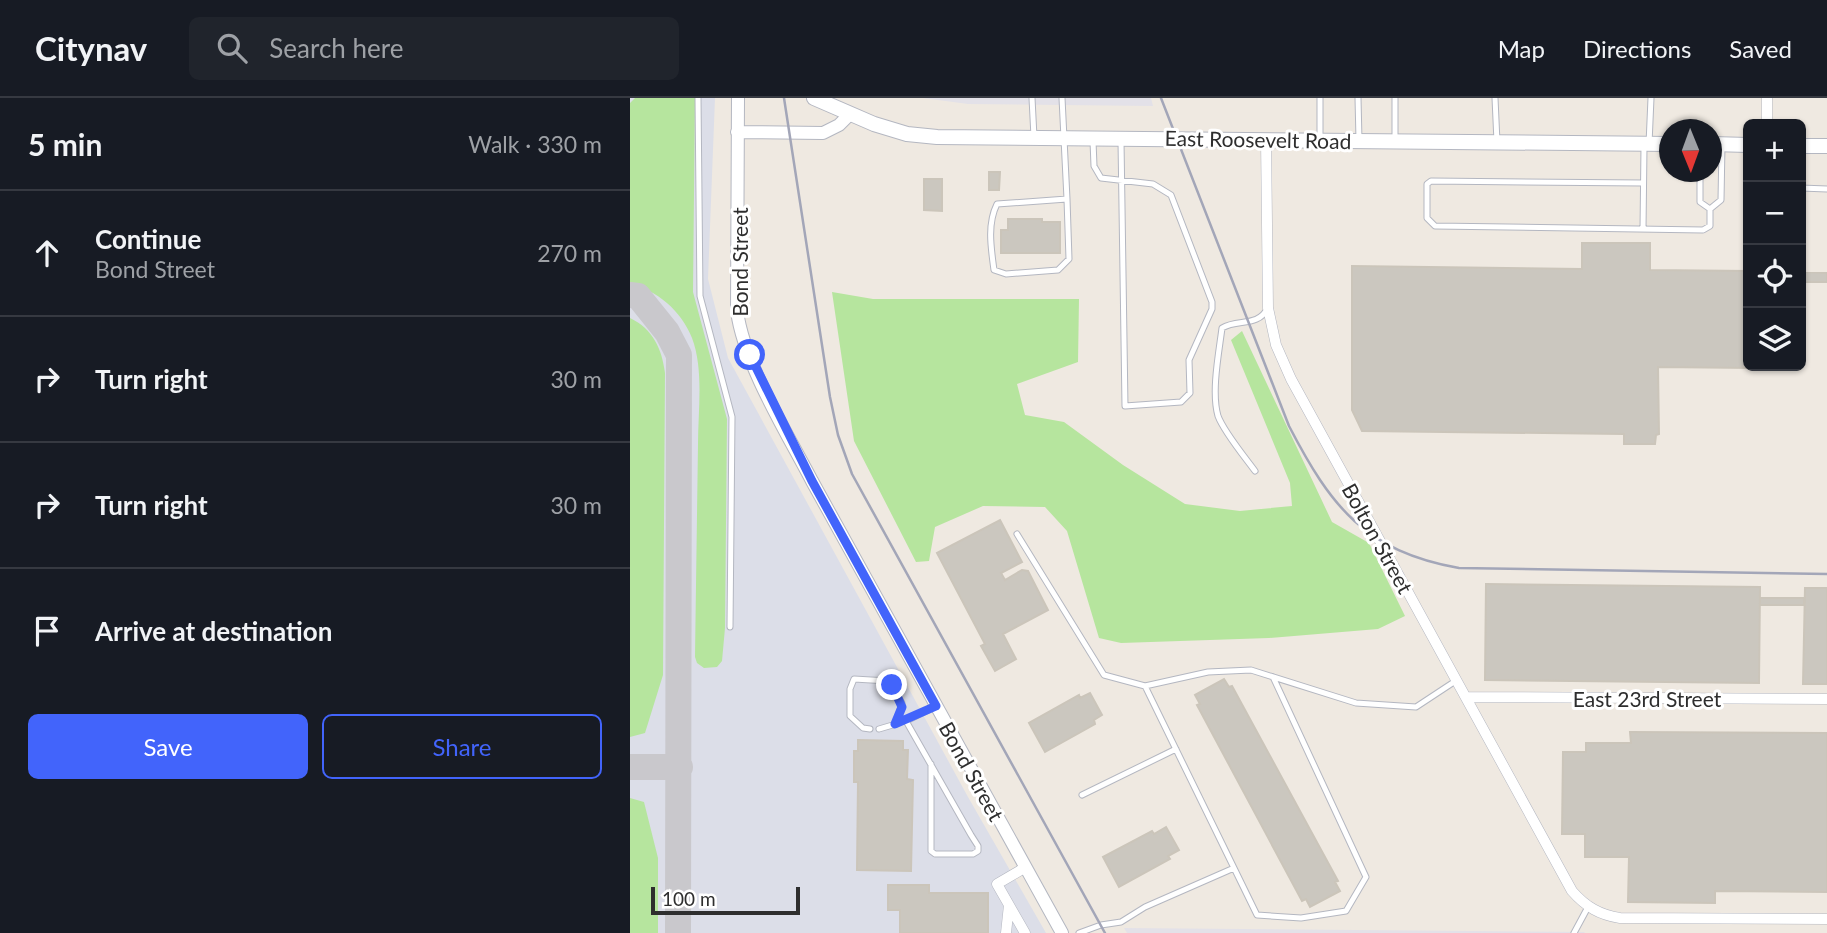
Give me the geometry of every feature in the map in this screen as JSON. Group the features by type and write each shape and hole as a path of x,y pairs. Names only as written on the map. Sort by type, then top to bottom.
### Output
{"main road":[{"name":"East Roosevelt Road","path":"816,98 874,124 907,134 937,137 1659,144"},
{"path":"1722,145 1743,145"},
{"path":"1806,146 1827,146"}],"street":[{"name":"Bond Street","path":"738,98 737,311 740,334 807,471 1062,933"},
{"path":"1767,98 1767,119"},
{"path":"737,132 823,133 839,125 850,114"},
{"name":"Bolton Street","path":"1266,139 1268,307 1276,345 1291,379 1573,891 1588,907"},
{"name":"East 23rd Street","path":"1467,697 1827,699"},
{"path":"1025,933 997,884 1026,867"},
{"path":"1006,933 1009,905"},
{"path":"1588,907 1598,913 1620,918 1827,919"}],"lane":[{"path":"698,98 700,296 732,417 730,627"},
{"path":"1032,98 1034,137"},
{"path":"1062,98 1066,137 1069,259 1058,270 1006,274 994,270 990,242 993,212 998,204 1067,200"},
{"path":"1320,98 1320,139"},
{"path":"1358,98 1359,140"},
{"path":"1395,98 1395,141"},
{"path":"1495,98 1497,142"},
{"path":"1643,229 1643,183 1651,98"},
{"path":"1093,138 1094,166 1098,176 1101,178 1121,179 1153,184 1171,195 1207,290 1212,309 1189,360 1190,393 1187,399 1171,404 1125,406 1121,179 1121,138"},
{"path":"1643,183 1431,181 1427,184 1427,218 1435,226 1703,230 1710,226 1710,209"},
{"path":"1700,182 1700,202 1710,209"},
{"path":"1710,209 1721,201 1720,182"},
{"path":"1806,188 1827,189"},
{"path":"1255,471 1219,418 1218,361 1222,328 1228,324 1256,320 1268,307"},
{"path":"1017,534 1104,675 1145,686 1208,672 1251,670 1356,703 1416,707 1457,680"},
{"path":"1145,686 1257,915 1301,918 1346,911 1366,877 1273,677"},
{"path":"870,729 863,728 850,716 850,689 855,679 888,681 902,703 895,724"},
{"path":"879,729 906,721 936,706"},
{"path":"906,721 931,764 978,846 978,851 973,855 935,854 931,851 931,764"},
{"path":"1082,795 1176,749"},
{"path":"1079,933 1101,925 1121,922 1145,907 1234,868"},
{"path":"1574,933 1588,907"}],"shaded area":[{"path":"630,98 715,98 708,279 728,358 968,797 1046,933 630,933"},
{"path":"923,98 1151,98 1153,106 968,104"},
{"path":"1124,928 1584,932 1585,933 1127,933"}],"green space":[{"path":"635,98 695,98 693,292 727,419 725,628 722,661 717,667 704,668 697,663 695,657 700,390 696,350 687,328 675,310 650,291 630,283 630,103"},
{"path":"832,292 873,299 1079,299 1078,362 1017,384 1025,415 1064,422 1123,465 1185,504 1240,511 1292,506 1290,483 1231,340 1242,331 1332,522 1369,543 1405,616 1378,629 1269,638 1121,643 1099,638 1067,531 1045,507 983,506 935,527 929,561 916,562 854,441"},
{"path":"630,318 645,328 655,341 662,356 665,373 663,675 645,733 630,737"},
{"path":"630,798 644,802 658,858 658,933 630,933"}],"building":[{"path":"989,172 1000,172 999,190 989,190"},
{"path":"924,179 942,179 942,211 924,210"},
{"path":"1008,219 1060,222 1060,253 1001,253 1001,230 1008,230"},
{"path":"1582,243 1650,243 1650,270 1743,271 1743,368 1658,367 1659,434 1656,435 1655,444 1624,444 1624,434 1362,431 1352,410 1352,266 1582,269"},
{"path":"1806,272 1827,273 1827,282 1806,282"},
{"path":"1000,520 1022,562 1001,573 1005,580 1022,570 1028,571 1048,610 1003,634 1016,659 995,671 981,646 985,644 937,553"},
{"path":"1486,584 1760,587 1759,683 1485,680"},
{"path":"1805,588 1827,588 1827,684 1803,684"},
{"path":"1760,598 1804,598 1804,605 1760,605"},
{"path":"1224,679 1229,687 1232,686 1338,881 1335,882 1340,891 1310,907 1306,899 1302,901 1197,705 1200,704 1195,695"},
{"path":"1090,693 1102,715 1094,720 1095,724 1045,752 1029,723 1079,695 1080,698"},
{"path":"1630,732 1827,733 1827,892 1715,891 1715,903 1628,902 1629,857 1585,857 1585,834 1562,834 1563,752 1586,752 1586,743 1631,743"},
{"path":"858,740 903,741 903,750 908,750 907,779 913,780 911,871 857,870 858,782 854,782 854,751 858,751"},
{"path":"1166,827 1179,850 1168,856 1170,859 1119,887 1103,857 1152,831 1154,834"},
{"path":"888,885 929,885 929,893 988,893 988,933 900,933 900,910 888,910"}],"taxiway":[{"path":"630,295 638,296 667,332 679,355 678,933"},
{"path":"630,767 680,767"}],"railway":[{"path":"784,98 830,397 838,435 852,474 1105,933"},
{"path":"1161,98 1289,426 1336,502 1354,521 1375,537 1426,560 1459,568 1827,574"}],"route":[{"path":"750,355 812,481 936,706 895,724 902,703 892,685"}]}
